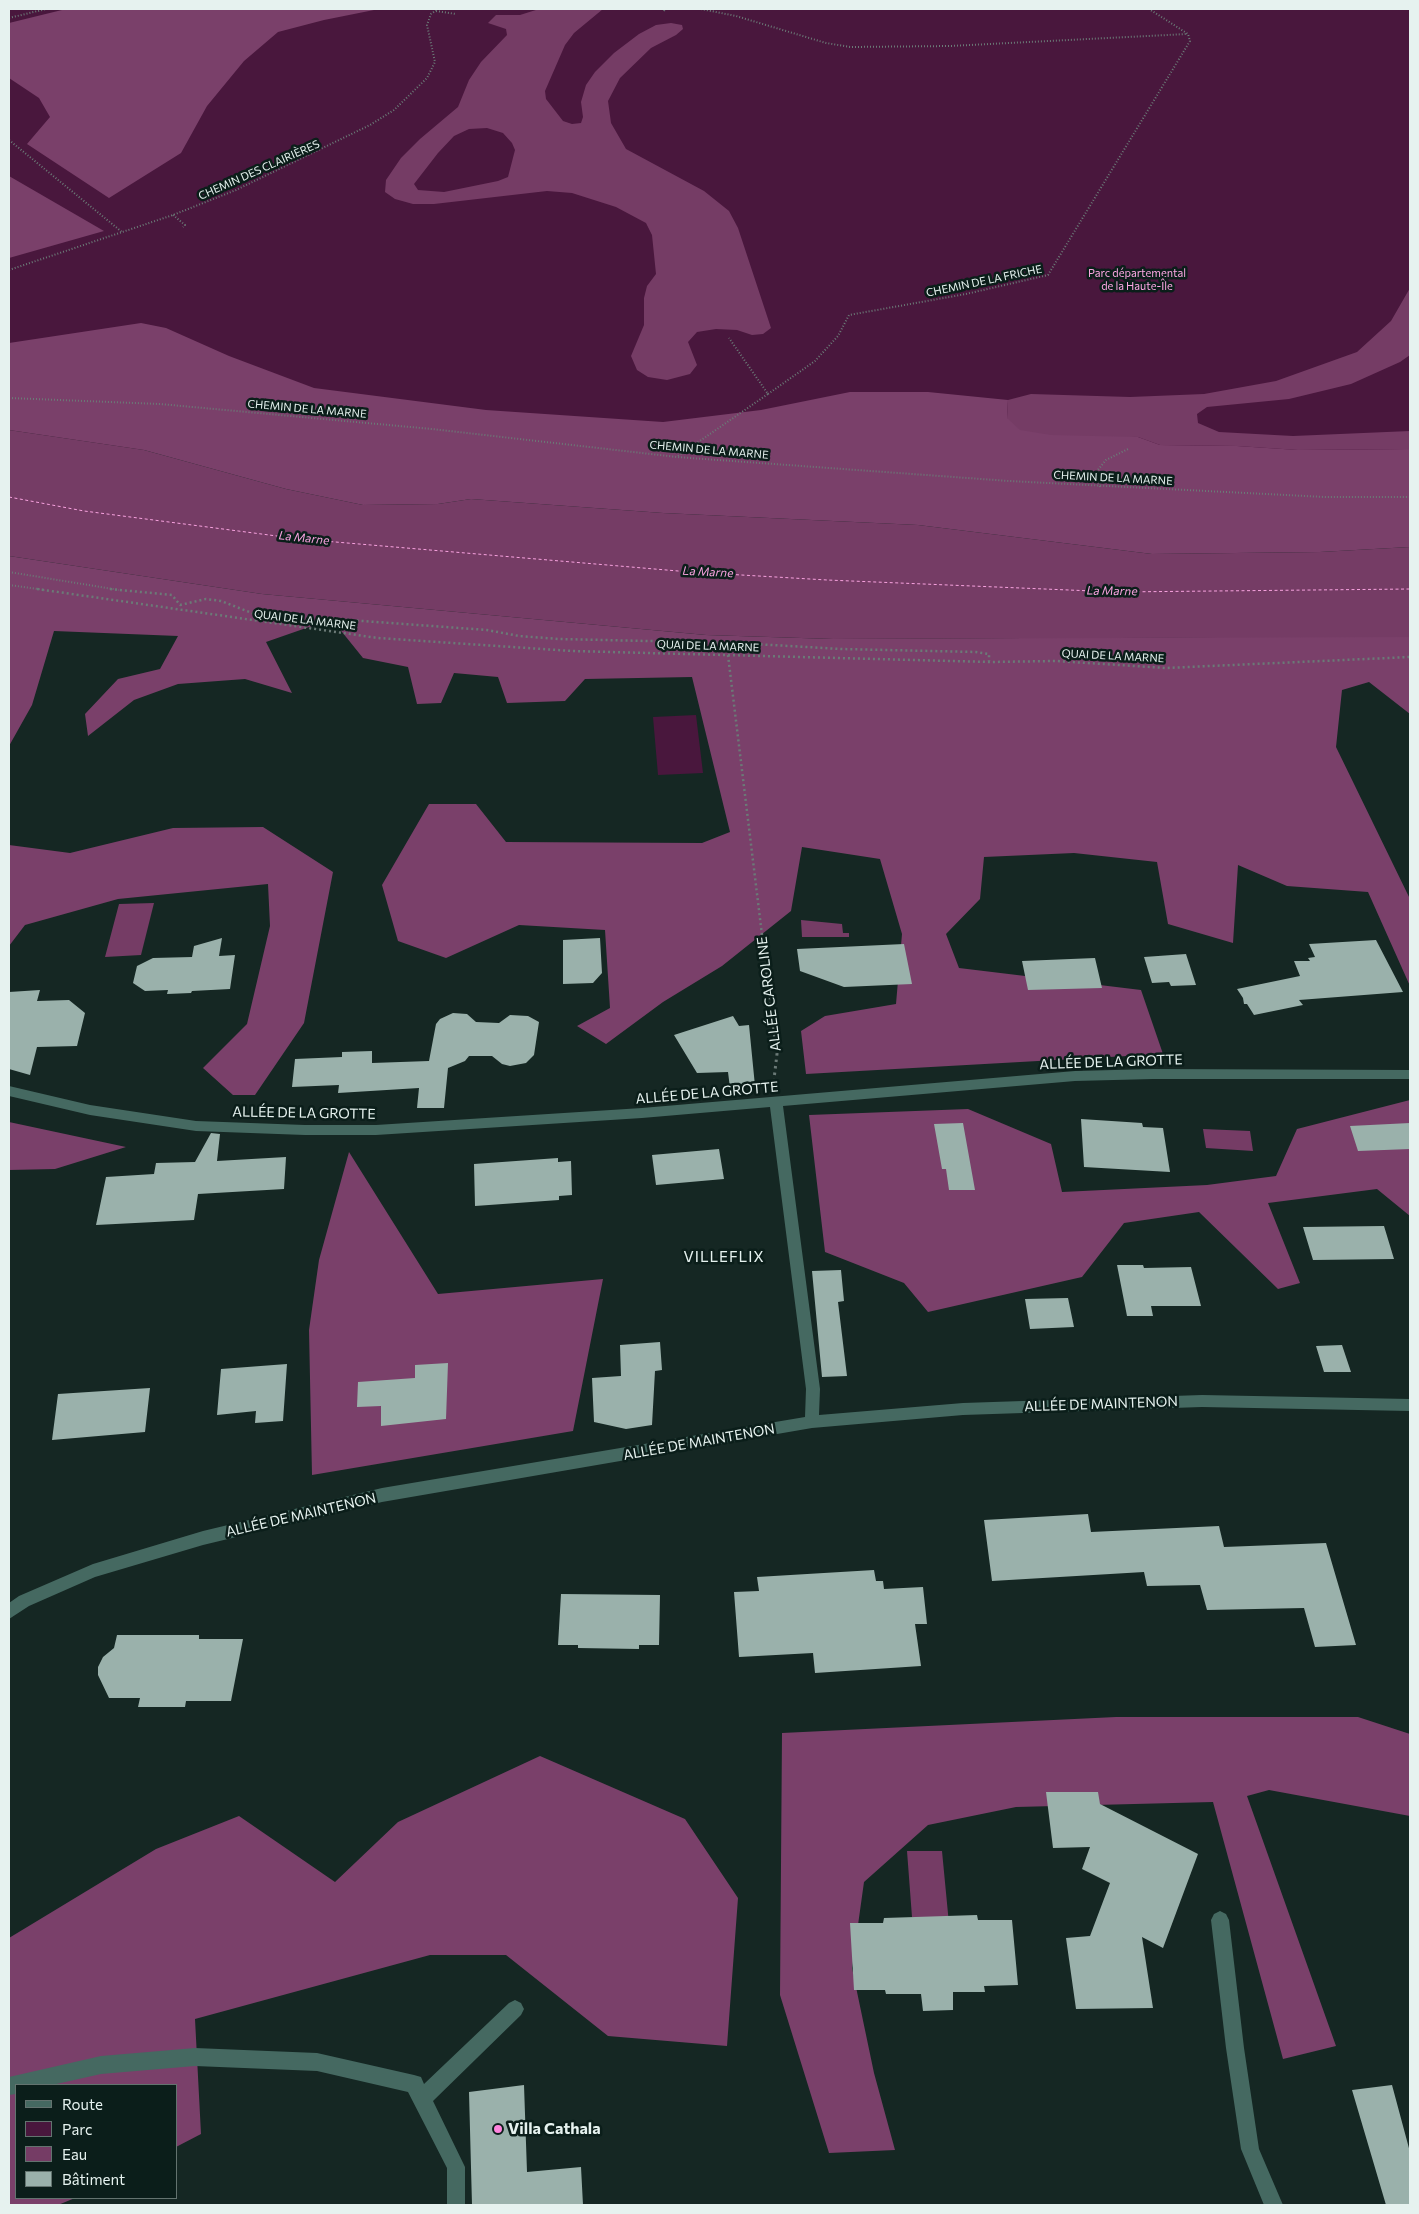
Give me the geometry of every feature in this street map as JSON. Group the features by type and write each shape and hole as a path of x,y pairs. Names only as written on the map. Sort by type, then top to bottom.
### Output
{"street":[{"name":"ALLÉE DE LA GROTTE","path":"9,1091 90,1110 196,1126 305,1130 376,1130 642,1113 1076,1076 1153,1074 1410,1075"},
{"path":"776,1102 813,1389 812,1422"},
{"name":"ALLÉE DE MAINTENON","path":"9,1612 24,1601 93,1571 203,1538 382,1495 812,1422 963,1409 1192,1401 1410,1405"},
{"path":"1220,1920 1235,2048 1250,2149 1274,2205"},
{"path":"422,2100 515,2009"},
{"path":"18,2084 101,2066 195,2057 316,2062 414,2084 456,2167 456,2205"}],"path":[{"path":"9,18 46,9"},
{"path":"701,9 736,16 826,43 850,47 950,46 1188,34"},
{"path":"1149,9 1188,34"},
{"path":"437,10 456,14"},
{"name":"CHEMIN DES CLAIRIÈRES","path":"9,270 173,215 236,190 370,125 394,110 428,78 435,62 427,25 432,14 437,10"},
{"name":"CHEMIN DE LA FRICHE","path":"677,457 815,361 838,336 849,315 966,294 1048,275 1190,41 1188,34"},
{"path":"9,140 122,232"},
{"path":"9,144 14,145"},
{"path":"173,215 185,225 183,227"},
{"path":"729,338 768,394"},
{"name":"CHEMIN DE LA MARNE","path":"9,398 160,404 432,429 677,457 1100,487 1325,497 1410,497"},
{"path":"1100,487 1097,471 1106,460 1128,449"},
{"path":"9,572 115,590 172,595 180,605 206,599 221,601 252,613 487,630 519,636 559,639 738,643 841,649 976,652 989,654 990,662"},
{"name":"QUAI DE LA MARNE","path":"9,584 208,616 378,638 572,651 990,662 1056,661 1166,668 1410,656"},
{"name":"ALLÉE CAROLINE","path":"728,655 777,1054 773,1090 776,1102"}],"green space":[{"name":"Parc départemental de la Haute-Île","path":"9,9 1410,9 1410,547 144,450 9,430"},
{"path":"696,715 703,773 658,775 653,717"}],"shaded area":[{"path":"66,9 379,9 278,32 244,61 207,106 181,153 109,198 27,144 50,117 39,98 9,78 9,23"},
{"path":"9,176 104,231 9,258"},
{"path":"141,323 166,328 229,356 314,388 486,410 663,422 761,410 850,392 928,392 1008,400 1007,418 1138,437 1160,445 1237,446 1298,450 1410,449 1410,547 1320,552 1152,554 918,525 663,513 471,499 438,504 363,505 286,489 144,450 9,430 9,343"},
{"path":"9,556 262,594 706,635 833,639 1410,636 1410,714 1369,682 1342,690 1336,747 1410,899 1410,986 1368,892 1287,886 1238,865 1233,943 1168,924 1157,862 1074,853 984,857 980,899 946,934 959,968 1141,990 1163,1054 806,1074 801,1031 825,1016 896,1004 902,934 880,859 802,847 791,911 722,966 663,1002 606,1044 577,1026 610,1008 605,930 519,925 446,958 398,941 382,885 429,804 476,804 506,842 702,843 730,832 692,677 585,679 565,701 507,703 498,677 454,673 441,703 417,704 408,667 363,658 338,627 309,627 266,642 292,693 245,679 178,684 134,700 88,736 85,714 118,679 160,669 178,636 54,631 32,705 9,746"},
{"path":"263,827 333,872 304,1023 255,1095 233,1095 203,1068 247,1024 270,926 268,884 118,899 25,925 9,946 9,845 70,853 173,828"},
{"path":"1410,1100 1410,1216 1377,1189 1268,1203 1300,1283 1278,1289 1199,1212 1124,1223 1082,1277 928,1312 904,1283 825,1252 809,1115 968,1109 1051,1144 1062,1192 1207,1185 1276,1176 1297,1129"},
{"path":"9,1122 126,1147 55,1169 9,1170"},
{"path":"349,1152 438,1294 603,1279 573,1431 312,1475 309,1330 319,1260"},
{"path":"1116,1717 1358,1717 1410,1734 1410,1816 1269,1790 1247,1796 1336,2046 1283,2059 1213,1802 1016,1807 928,1825 864,1882 852,1968 874,2073 895,2150 829,2153 780,1995 782,1733"},
{"path":"540,1756 685,1819 738,1898 727,2046 608,2036 506,1955 430,1955 195,2019 201,2134 178,2146 178,2084 15,2084 15,2199 73,2199 58,2205 9,2205 9,1938 156,1849 239,1816 335,1882 398,1822"}],"water":[{"path":"539,9 603,9 574,33 565,45 545,91 546,99 563,121 572,124 581,123 583,117 581,102 586,85 595,72 614,53 639,34 656,25 671,23 682,25 683,29 676,35 651,48 620,78 608,101 611,123 626,149 704,191 729,211 738,228 771,328 763,334 752,335 737,330 716,329 697,332 688,342 697,365 690,374 667,380 648,377 637,370 631,356 644,325 644,298 647,286 656,274 652,235 646,223 616,207 572,193 547,191 434,204 413,204 395,199 385,192 386,180 401,158 458,107 469,80 481,62 507,35 506,29 488,23 496,15 520,15","holes":["487,128 503,133 512,143 515,150 508,177 498,181 444,192 418,190 414,184 454,136 469,129"]},
{"path":"1410,288 1410,355 1400,362 1351,384 1289,399 1207,407 1197,414 1198,423 1219,432 1293,436 1410,431 1410,449 1298,450 1237,446 1160,445 1138,437 1051,435 1020,430 1007,418 1008,400 1031,394 1130,397 1204,394 1276,381 1357,352 1391,321"},
{"name":"La Marne","path":"9,430 144,450 286,489 363,505 438,504 471,499 663,513 918,525 1152,554 1320,552 1410,547 1410,637 833,639 706,635 262,594 9,556"},
{"path":"154,903 141,955 105,957 119,904"},
{"path":"801,920 842,924 843,933 849,933 849,937 802,937"},
{"path":"1203,1129 1250,1131 1253,1151 1206,1148"},
{"path":"907,1851 942,1851 949,1924 912,1917"}],"building":[{"path":"222,938 219,956 235,955 230,989 167,994 168,990 145,991 133,983 137,966 153,958 192,957 194,946"},
{"path":"600,938 602,973 593,983 563,984 563,940"},
{"path":"1376,940 1403,992 1299,1000 1303,1005 1254,1015 1247,1004 1244,1004 1243,998 1237,989 1300,976 1294,961 1310,961 1308,958 1315,957 1309,944"},
{"path":"904,944 912,984 844,987 800,971 797,949"},
{"path":"1186,954 1196,985 1171,986 1169,982 1152,983 1144,957"},
{"path":"1095,958 1102,988 1028,990 1022,961"},
{"path":"40,990 37,1001 69,1000 85,1013 77,1046 37,1047 30,1075 9,1069 9,992"},
{"path":"453,1013 467,1014 476,1022 499,1023 510,1015 528,1016 539,1022 534,1055 526,1063 510,1066 502,1064 492,1056 469,1056 465,1061 448,1068 444,1108 417,1108 419,1088 338,1093 339,1085 292,1087 295,1059 342,1057 342,1052 372,1051 372,1063 429,1061 436,1024 440,1019"},
{"path":"733,1016 739,1026 749,1025 755,1086 730,1088 728,1072 697,1073 674,1035"},
{"path":"1081,1119 1142,1123 1143,1127 1163,1128 1170,1172 1084,1167"},
{"path":"963,1123 975,1190 949,1190 946,1169 942,1169 934,1124"},
{"path":"1410,1123 1410,1149 1358,1151 1350,1126"},
{"path":"211,1133 220,1134 217,1161 286,1157 284,1189 198,1194 194,1220 96,1225 106,1177 154,1174 156,1163 195,1162"},
{"path":"719,1149 724,1179 656,1185 652,1155"},
{"path":"558,1158 558,1162 571,1161 572,1195 559,1196 559,1200 475,1206 474,1164"},
{"path":"1384,1226 1394,1259 1313,1260 1303,1227"},
{"path":"1117,1265 1143,1265 1144,1268 1191,1267 1201,1306 1151,1306 1153,1316 1127,1316"},
{"path":"841,1270 844,1301 838,1302 847,1376 822,1377 812,1271"},
{"path":"1068,1298 1074,1327 1030,1329 1025,1299"},
{"path":"660,1342 662,1370 655,1371 652,1425 626,1429 594,1422 592,1378 621,1376 620,1345"},
{"path":"1342,1345 1351,1372 1324,1372 1316,1346"},
{"path":"448,1363 446,1419 381,1426 381,1406 357,1407 358,1382 415,1378 415,1365"},
{"path":"287,1364 283,1421 255,1423 256,1411 217,1415 221,1369"},
{"path":"150,1388 145,1432 52,1440 58,1394"},
{"path":"1088,1514 1091,1532 1219,1526 1224,1547 1326,1543 1356,1645 1315,1647 1304,1608 1207,1610 1200,1585 1147,1586 1144,1572 992,1581 984,1520"},
{"path":"874,1570 876,1581 883,1581 884,1589 923,1587 927,1624 915,1624 921,1666 815,1673 813,1653 739,1657 734,1592 759,1591 757,1577"},
{"path":"561,1594 660,1595 659,1645 639,1645 639,1649 578,1648 578,1645 558,1645"},
{"path":"117,1635 199,1635 199,1639 243,1639 231,1701 186,1701 185,1707 138,1707 140,1698 109,1698 98,1675 98,1667 103,1657 114,1648"},
{"path":"1046,1792 1098,1792 1100,1804 1198,1854 1163,1948 1142,1937 1153,2008 1076,2009 1066,1938 1090,1936 1110,1883 1082,1869 1090,1847 1053,1848"},
{"path":"977,1915 978,1920 1012,1920 1018,1985 984,1986 985,1992 953,1992 953,2010 923,2011 921,1994 886,1994 885,1990 854,1990 850,1923 883,1923 884,1918"},
{"name":"Villa Cathala","path":"524,2085 527,2172 581,2167 583,2205 472,2205 469,2092"},
{"path":"1392,2085 1410,2152 1410,2205 1386,2205 1352,2090"}],"ferry route":[{"path":"9,497 84,511 300,539 690,572 827,580 1117,592 1410,589"}],"place":[{"name":"Villa Cathala","path":"498,2129"}],"district":[{"name":"VILLEFLIX","path":"724,1257"}]}
